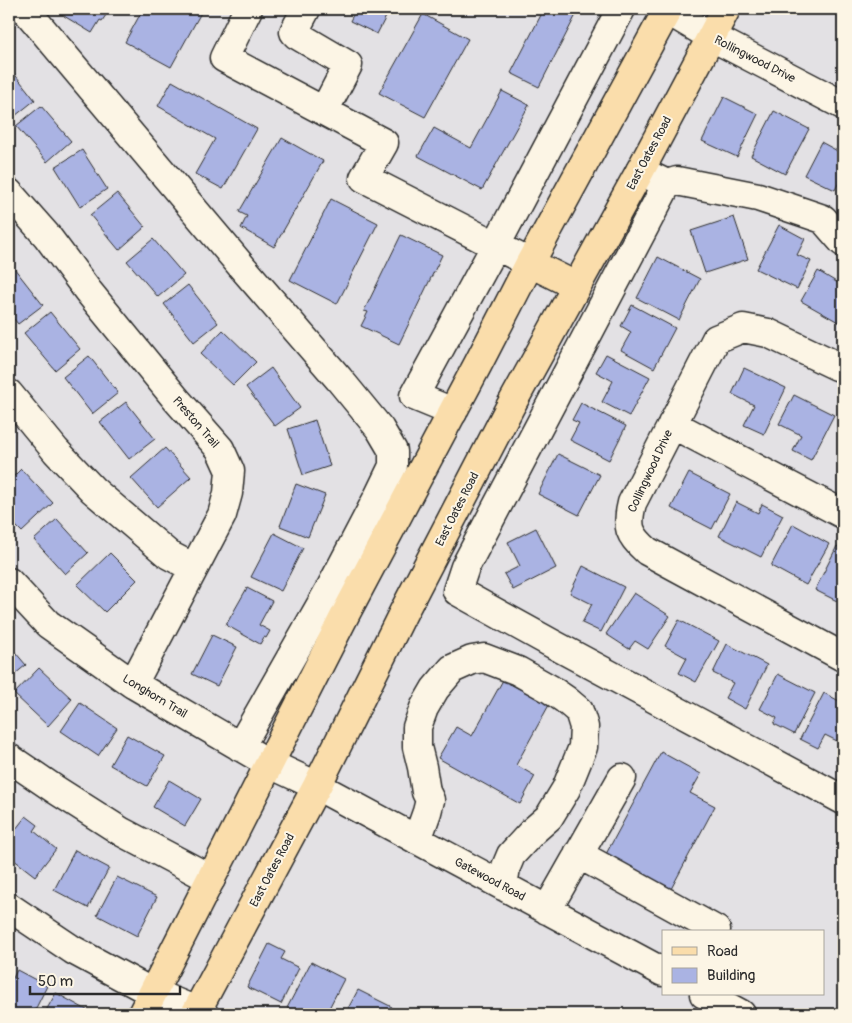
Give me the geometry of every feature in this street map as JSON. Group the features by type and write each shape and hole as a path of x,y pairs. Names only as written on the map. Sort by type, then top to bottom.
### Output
{"main road":[{"path":"147,1004 346,613 530,263 667,9"},
{"name":"East Oates Road","path":"199,1013 505,416 640,171 726,9"},
{"path":"530,263 576,286"}],"street":[{"path":"25,9 339,379 380,429 393,451 393,466 377,499 326,595 240,747"},
{"path":"248,9 224,58 384,143 364,178 530,263"},
{"path":"306,9 294,32 348,65 324,110"},
{"path":"452,412 414,396 620,9"},
{"name":"Rollingwood Drive","path":"667,9 712,37 843,105"},
{"path":"640,171 667,184 677,181 758,196 823,219 843,242"},
{"path":"667,184 465,567 457,591 843,800"},
{"name":"Preston Trail","path":"9,193 47,236 88,291 176,400 220,449 230,471 228,493 222,515 133,684"},
{"name":"Collingwood Drive","path":"843,366 837,366 768,333 743,328 716,339 632,503 629,516 629,527 636,541 647,551 843,656"},
{"path":"9,394 56,451 93,490 169,555 194,568"},
{"path":"672,424 843,514"},
{"name":"Longhorn Trail","path":"9,582 48,624 133,684 270,764 317,786"},
{"path":"417,840 430,800 426,792 417,747 417,727 424,708 435,689 452,669 472,660 484,658 518,671 550,689 579,711 584,728 583,747 566,790 549,816 510,855 503,886"},
{"path":"9,758 122,832 211,879"},
{"path":"547,910 622,778"},
{"name":"Gatewood Road","path":"317,786 662,971"},
{"path":"578,854 716,930"},
{"path":"9,906 147,1004 199,1013"},
{"path":"708,996 741,1014"}],"building":[{"path":"68,9 110,9 92,33 64,16"},
{"path":"143,9 203,9 171,67 125,42"},
{"path":"356,9 390,9 377,34 350,21"},
{"path":"528,9 579,9 539,87 511,73 541,15"},
{"path":"423,14 468,39 425,117 379,93"},
{"path":"9,67 35,100 10,120 9,118"},
{"path":"172,81 257,129 223,189 195,174 215,139 158,106"},
{"path":"502,91 529,105 482,190 418,156 434,128 471,148"},
{"path":"724,97 758,114 737,157 702,141"},
{"path":"41,106 71,141 47,162 16,126"},
{"path":"774,111 809,129 785,174 751,156"},
{"path":"282,138 323,161 274,247 241,228 247,216 239,212"},
{"path":"821,142 843,154 843,174 835,190 804,175"},
{"path":"82,150 107,189 80,207 55,167"},
{"path":"117,193 145,227 119,250 90,215"},
{"path":"331,199 378,223 337,304 290,280"},
{"path":"734,217 748,259 705,273 691,231"},
{"path":"779,225 805,239 797,255 811,261 797,289 756,269"},
{"path":"401,235 442,255 399,344 361,326 368,312 364,311"},
{"path":"153,239 184,275 158,297 127,261"},
{"path":"658,257 700,279 679,320 637,298"},
{"path":"14,268 43,305 18,324 9,313 9,272"},
{"path":"818,271 843,286 843,317 840,323 801,301"},
{"path":"188,285 218,323 194,342 164,304"},
{"path":"632,305 675,328 654,368 621,350 631,332 621,326"},
{"path":"50,312 80,349 55,370 24,333"},
{"path":"223,330 256,362 233,385 200,354"},
{"path":"606,354 650,377 629,416 602,402 613,381 596,372"},
{"path":"89,356 118,393 92,414 63,377"},
{"path":"271,368 300,408 275,426 246,387"},
{"path":"744,368 786,388 764,434 744,425 754,405 732,394"},
{"path":"794,395 834,415 811,460 793,451 801,435 779,424"},
{"path":"126,402 155,439 129,459 100,422"},
{"path":"581,403 626,426 609,460 570,440 579,423 572,420"},
{"path":"315,420 330,466 303,475 288,429"},
{"path":"165,448 191,477 157,507 131,478"},
{"path":"558,454 600,475 579,515 538,494"},
{"path":"21,469 53,503 22,532 9,519 9,481"},
{"path":"689,473 730,494 712,529 671,508"},
{"path":"296,484 325,495 308,537 280,526"},
{"path":"736,502 758,513 762,504 783,515 761,557 719,536"},
{"path":"57,519 88,553 65,574 34,540"},
{"path":"793,524 829,544 806,585 771,566"},
{"path":"536,528 556,568 513,590 504,574 520,566 508,542"},
{"path":"274,533 303,548 281,591 251,577"},
{"path":"837,546 843,549 843,604 815,590"},
{"path":"110,553 137,580 105,612 77,585"},
{"path":"583,566 624,587 601,632 582,623 592,604 570,593"},
{"path":"247,588 272,601 259,625 270,631 260,644 226,625"},
{"path":"634,593 670,616 648,649 635,641 629,649 606,634"},
{"path":"679,620 719,641 696,682 679,673 687,658 665,646"},
{"path":"212,635 237,647 217,686 192,674"},
{"path":"727,644 767,665 745,709 725,698 733,683 713,673"},
{"path":"9,645 26,665 9,679"},
{"path":"39,668 72,699 48,726 14,694"},
{"path":"778,674 815,693 794,734 774,724 777,718 760,709"},
{"path":"503,680 549,705 516,765 535,776 520,804 438,758 456,727 472,736"},
{"path":"824,693 843,703 843,744 825,735 818,748 800,739"},
{"path":"80,703 117,728 98,756 61,731"},
{"path":"127,735 165,756 147,786 110,765"},
{"path":"661,752 701,774 690,793 715,806 671,889 606,854"},
{"path":"169,780 201,799 185,826 153,807"},
{"path":"26,816 38,825 34,831 56,849 35,876 9,856 9,838"},
{"path":"75,850 109,868 88,908 54,890"},
{"path":"117,877 157,897 137,936 97,915"},
{"path":"269,944 285,952 281,959 299,968 281,1004 247,987"},
{"path":"311,962 344,979 326,1014 300,1014 287,1008"},
{"path":"17,970 47,986 33,1014 9,1014 9,986"},
{"path":"358,990 392,1007 388,1014 345,1014"},
{"path":"56,993 94,1014 44,1014"}]}
